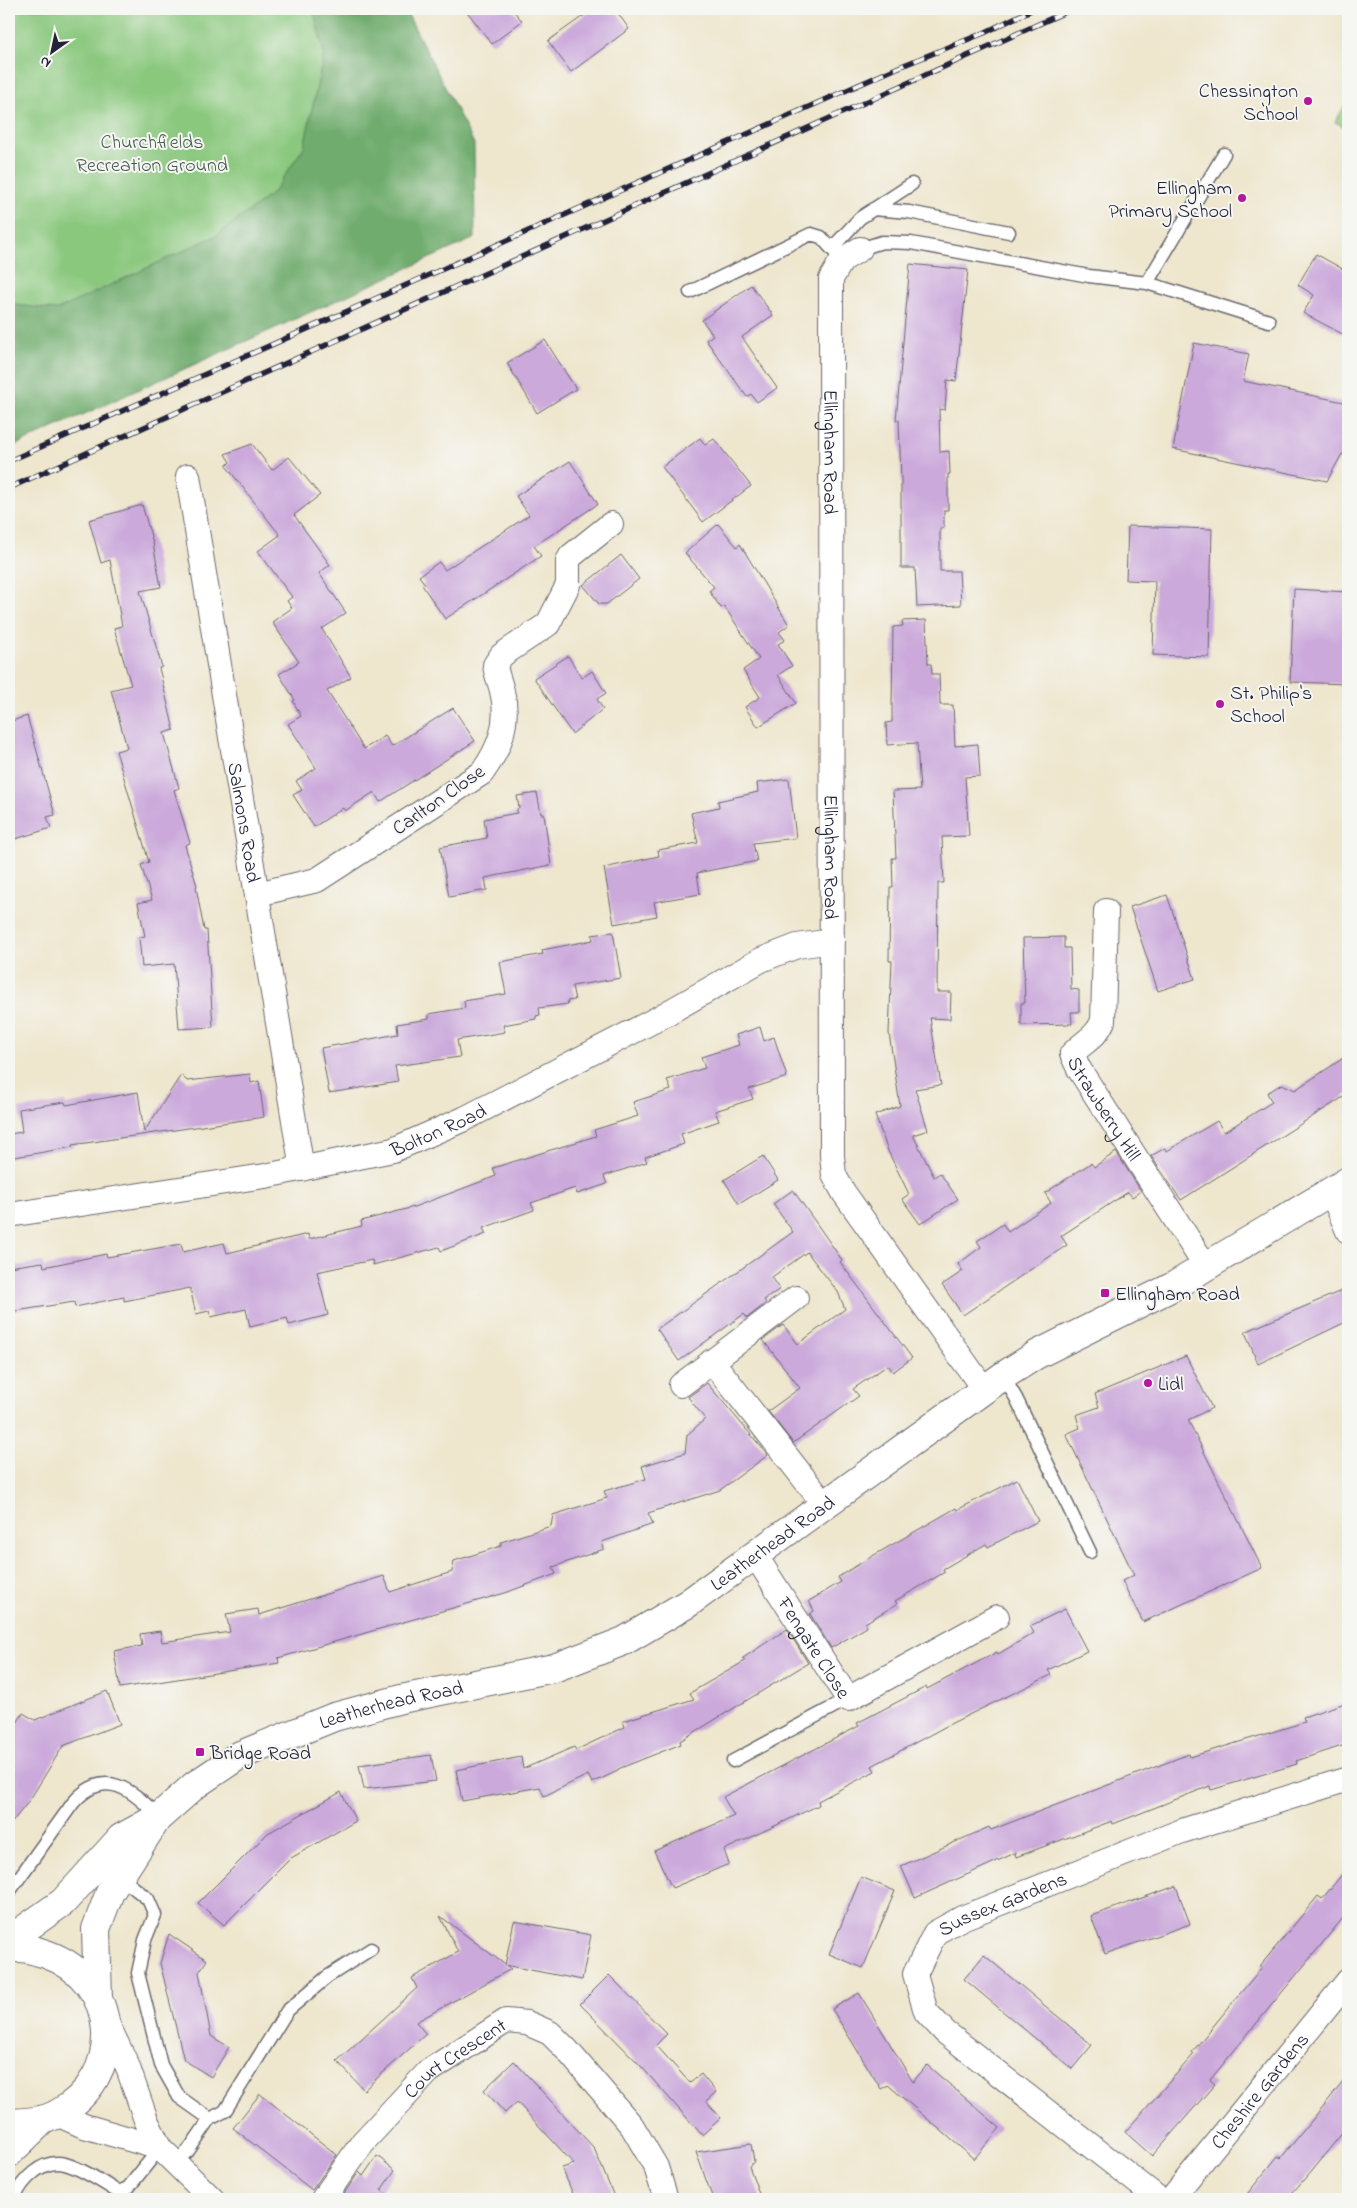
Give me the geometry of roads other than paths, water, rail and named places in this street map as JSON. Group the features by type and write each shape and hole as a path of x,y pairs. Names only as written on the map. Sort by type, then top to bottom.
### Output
{"highway":[{"name":"Leatherhead Road","path":"158,1817 195,1785 238,1756 288,1734 334,1717 401,1699 554,1668 624,1642 687,1604 993,1382 1036,1355 1172,1287 1340,1186"},
{"path":"9,2153 50,2117 81,2098 98,2074 106,2047 101,2008 96,1929 110,1892 158,1817"},
{"path":"9,1940 63,1902 122,1838 158,1817"},
{"path":"9,1949 37,1950 64,1960 84,1976 101,2008"},
{"path":"9,2122 50,2117"}],"street":[{"name":"Ellingham Road","path":"841,259 832,941 832,1156 834,1175 844,1193 993,1382"},
{"name":"Salmons Road","path":"188,476 302,1169"},
{"name":"Carlton Close","path":"257,894 317,880 482,773 495,754 503,734 506,712 495,664 502,655 548,624 568,585 568,561 571,556 611,524"},
{"name":"Strawberry Hill","path":"1106,911 1103,1021 1096,1035 1072,1054 1079,1069 1206,1267"},
{"name":"Bolton Road","path":"9,1215 302,1169 393,1150 464,1119 655,1020 761,960 797,946 832,941"},
{"path":"1340,1186 1348,1231"},
{"path":"681,1385 796,1298"},
{"path":"712,1361 824,1504"},
{"name":"Fengate Close","path":"755,1554 848,1698 997,1617"},
{"name":"Sussex Gardens","path":"1159,2199 938,2025 926,2012 915,1974 924,1952 935,1933 962,1918 1182,1831 1348,1779"},
{"name":"Cheshire Gardens","path":"1171,2199 1348,1981"},
{"path":"101,2008 126,2065 146,2120 167,2156 212,2199"},
{"name":"Court Crescent","path":"323,2199 363,2142 429,2071 506,2021 527,2023 550,2033 567,2050 632,2126 656,2167 666,2199"},
{"path":"50,2117 84,2126 167,2156"}],"lane":[{"path":"1147,283 1224,154"},
{"path":"841,259 860,218 912,184"},
{"path":"873,210 908,212 1010,232"},
{"path":"690,292 811,234 822,237 841,259"},
{"path":"841,259 882,242 911,243 1089,276 1147,283 1269,321"},
{"path":"993,1382 1090,1552"},
{"path":"732,1760 848,1698"},
{"path":"9,1892 74,1803 81,1795 93,1787 108,1783 128,1789 158,1817"},
{"path":"119,1876 148,1899 155,1915 145,1940 138,1973 161,2065 179,2096 210,2119"},
{"path":"14,2199 18,2188 31,2174 50,2165 64,2164 118,2192 128,2188 167,2156 188,2151 210,2119 225,2111 286,2011 327,1977 371,1949"}],"railway":[{"path":"9,461 899,67 984,33 1033,9"},
{"path":"9,488 1072,9"}],"place":[{"name":"Chessington School","path":"1308,101"},
{"name":"Ellingham Primary School","path":"1242,198"},
{"name":"St. Philip's School","path":"1220,704"},
{"name":"Ellingham Road","path":"1105,1293"},
{"name":"Lidl","path":"1148,1383"},
{"name":"Bridge Road","path":"200,1752"}],"park label":[{"name":"Churchfields Recreation Ground","path":"152,152"}]}
